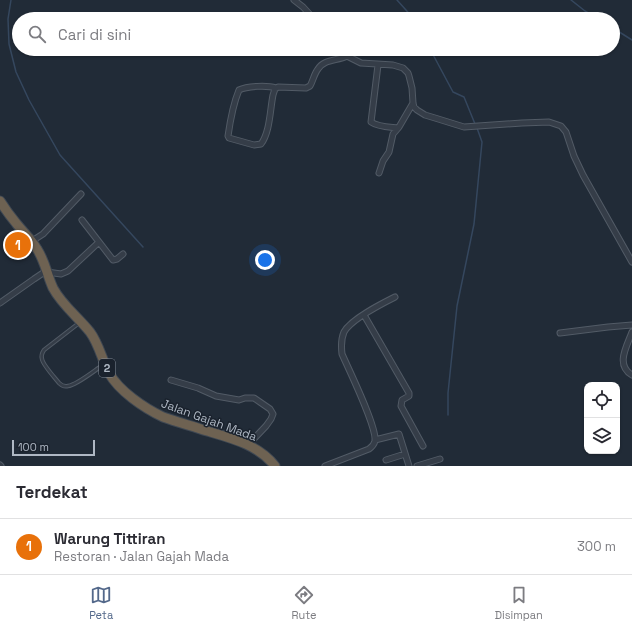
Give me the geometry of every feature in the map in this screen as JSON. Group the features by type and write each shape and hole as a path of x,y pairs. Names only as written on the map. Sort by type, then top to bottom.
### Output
{"highway":[{"name":"Jalan Gajah Mada","path":"0,201 40,252 52,287 57,295 92,335 109,372 117,383 132,398 152,412 248,445 260,451 275,466"}],"street":[{"path":"294,0 307,12"},
{"path":"276,88 273,95 268,130 264,141 261,144 254,144 236,141 229,138 230,122 239,90 259,87 306,88 310,86 317,69 325,62 347,56 361,63 393,65 406,70 411,81 414,107 425,115 468,127 511,123 549,122 561,126 566,132 574,156 583,175 632,262"},
{"path":"378,65 371,122 372,124 376,125 398,128"},
{"path":"379,172 383,161 390,152 393,134 413,103"},
{"path":"32,241 43,234 81,194"},
{"path":"82,220 113,260 117,259 123,254"},
{"path":"0,303 46,271 60,274 68,271 99,242"},
{"path":"325,466 369,449 373,446 375,437 370,418 342,354 341,344 345,331 349,325 395,296"},
{"path":"364,315 409,393 409,396 402,400 401,406 423,446"},
{"path":"560,333 632,325"},
{"path":"632,332 623,358 626,370 632,375"},
{"path":"171,380 198,388 216,396 239,400 254,398 270,408 273,414 271,419 248,445"},
{"path":"375,440 399,434 409,466"},
{"path":"386,460 405,454"},
{"path":"417,466 440,459"}],"lane":[{"path":"80,321 44,350 41,357 43,362 59,383 66,386 75,384 105,363"}],"waterway":[{"path":"11,0 8,19 9,44 16,72 29,100 60,155 143,247"},
{"path":"397,0 408,12"},
{"path":"571,0 587,12"},
{"path":"620,32 632,40"},
{"path":"434,56 453,92 464,97 475,124"},
{"path":"448,415 448,393 457,306 474,224 482,142 477,128"}],"place":[{"name":"Warung Tittiran","path":"18,245"}]}
